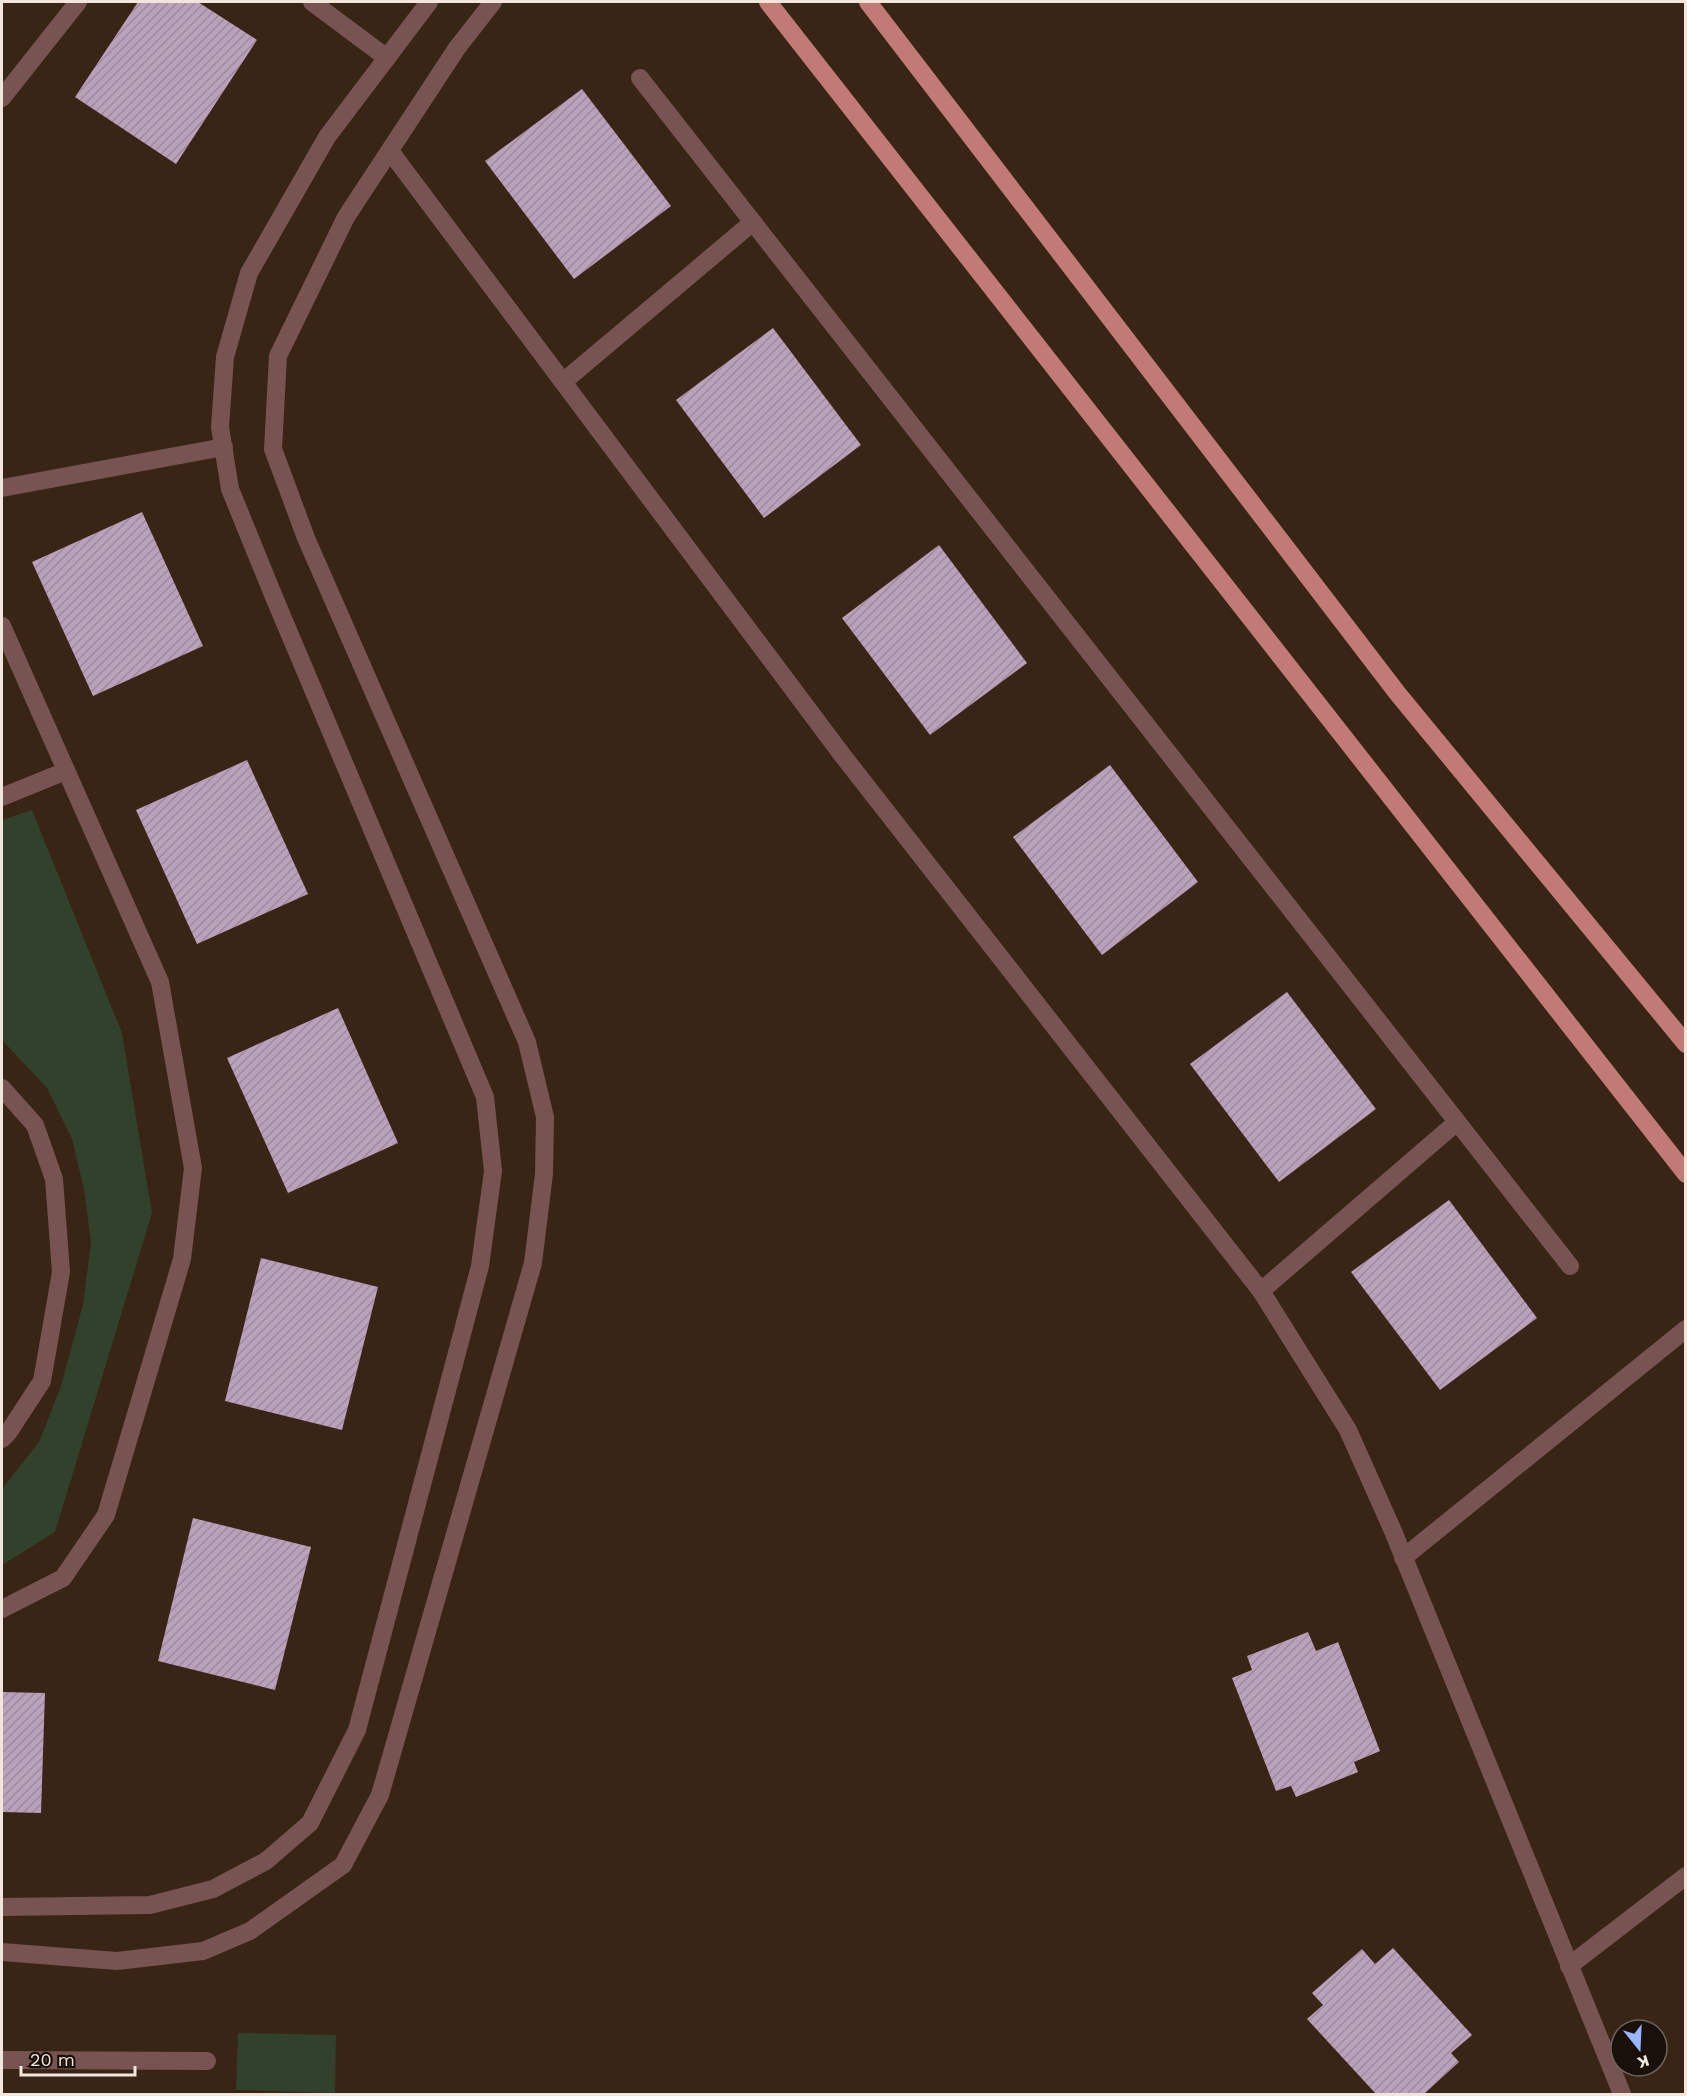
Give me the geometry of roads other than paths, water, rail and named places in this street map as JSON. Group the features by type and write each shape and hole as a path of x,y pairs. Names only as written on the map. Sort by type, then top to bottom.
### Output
{"main road":[{"path":"768,2 1686,1174"},
{"path":"868,2 1398,694 1686,1044"}],"street":[{"path":"2,98 78,2"},
{"path":"312,2 387,58"},
{"path":"2,1907 150,1905 213,1889 266,1861 310,1824 357,1730 480,1266 492,1171 485,1097 230,489 220,427 225,357 249,273 327,137 429,2"},
{"path":"2,1952 117,1961 203,1951 250,1931 343,1865 380,1796 533,1263 544,1174 545,1117 527,1042 306,538 273,449 278,356 346,217 457,48 493,2"},
{"path":"640,78 1570,1266"},
{"path":"390,151 843,756 1261,1291 1348,1430 1403,1558 1622,2094"},
{"path":"563,382 753,222"},
{"path":"2,488 224,447"},
{"path":"2,626 160,982 193,1168 182,1259 106,1515 63,1578 2,1610"},
{"path":"2,797 66,771"},
{"path":"2,1088 35,1125 54,1179 61,1272 42,1381 2,1439"},
{"path":"1261,1291 1457,1122"},
{"path":"1403,1558 1686,1329"},
{"path":"1569,1966 1686,1876"},
{"path":"2,2060 207,2061"}]}
